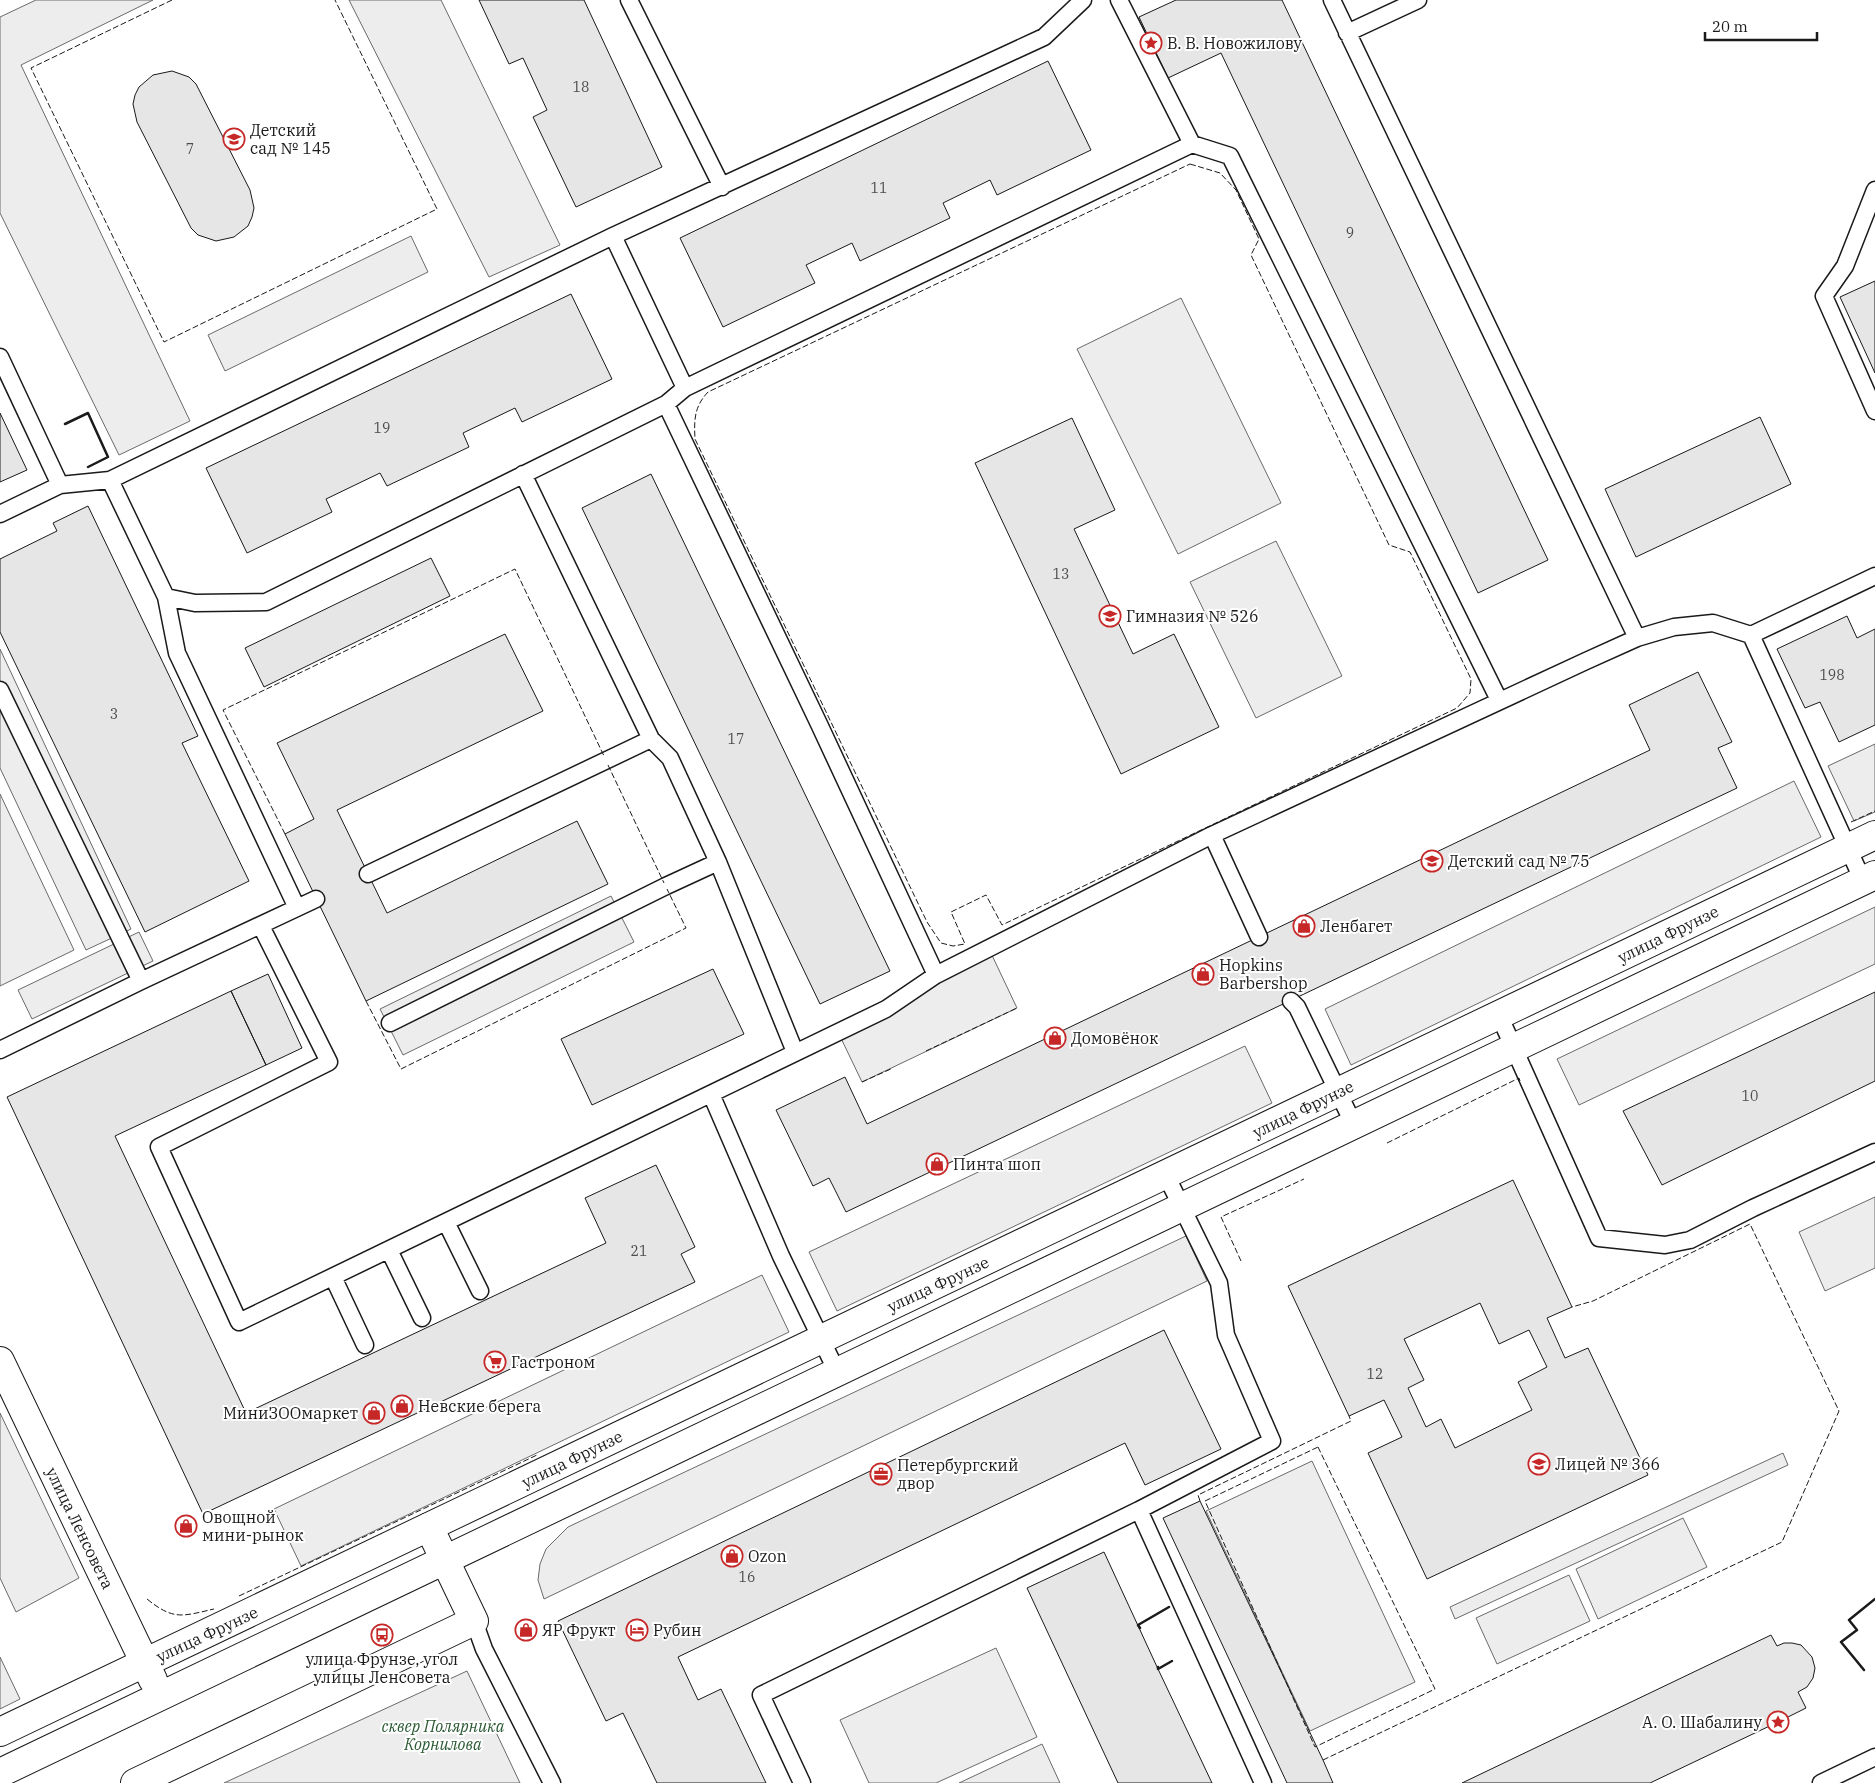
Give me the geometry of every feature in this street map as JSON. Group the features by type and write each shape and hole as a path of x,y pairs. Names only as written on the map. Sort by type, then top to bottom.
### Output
{"street":[{"name":"улица Фрунзе","path":"0,1732 1875,835"},
{"path":"0,1773 1869,878"},
{"name":"улица Ленсовета","path":"0,1361 160,1696"},
{"path":"135,1783 474,1621 429,1527"}],"lane":[{"path":"630,0 722,187"},
{"path":"0,514 60,485 110,480 613,236 1044,37 1083,0"},
{"path":"1119,0 1192,144"},
{"path":"1332,0 1637,638"},
{"path":"1347,33 1418,0"},
{"path":"166,598 195,603 266,602 666,404 685,388 1192,144 1230,156 1499,700"},
{"path":"1875,190 1845,266 1824,296 1875,410"},
{"path":"613,236 685,388"},
{"path":"0,357 60,485"},
{"path":"666,404 819,724 936,975"},
{"path":"523,474 651,739 670,758 718,862 795,1052"},
{"path":"110,480 166,598 177,653 297,908"},
{"path":"261,926 329,1062 159,1147 239,1322 886,1008 936,975 1212,835 1499,700 1637,638 1674,627 1713,623 1751,635 1875,576"},
{"path":"1751,635 1847,848 1869,878"},
{"path":"0,690 141,981"},
{"path":"368,874 651,739"},
{"path":"1212,835 1259,937"},
{"path":"390,1022 718,862"},
{"path":"0,1050 316,899"},
{"path":"1291,1001 1297,1007 1354,1125"},
{"path":"1499,1015 1599,1238 1665,1245 1690,1240 1753,1208 1875,1152"},
{"path":"711,1094 781,1256 837,1372"},
{"path":"802,1783 761,1695 1139,1510 1272,1441 1226,1335 1219,1283 1166,1175"},
{"path":"446,1222 480,1291"},
{"path":"388,1250 422,1318"},
{"path":"332,1277 365,1345"},
{"path":"1139,1510 1263,1783"},
{"path":"474,1621 484,1649 552,1783"},
{"path":"1822,1783 1875,1757"}],"shaded area":[{"path":"36,0 153,0 21,65 190,421 119,455 0,213 0,17"},
{"path":"349,0 441,0 560,245 489,277"},
{"path":"411,236 428,272 225,371 208,335"},
{"path":"1181,298 1281,503 1178,554 1077,349"},
{"path":"1276,541 1342,676 1256,718 1190,582"},
{"path":"0,649 131,929 86,950 0,768"},
{"path":"1875,744 1875,812 1854,821 1828,766"},
{"path":"1794,781 1821,837 1351,1065 1325,1009"},
{"path":"0,794 74,950 0,986"},
{"path":"611,896 634,942 403,1055 380,1009"},
{"path":"1875,907 1875,964 1579,1105 1557,1059"},
{"path":"139,932 153,961 32,1019 18,990"},
{"path":"989,949 1017,1008 862,1082 838,1032"},
{"path":"1245,1046 1272,1103 837,1311 809,1252"},
{"path":"1875,1197 1875,1268 1825,1291 1799,1232"},
{"path":"1186,1236 1207,1281 544,1599 538,1580 540,1564 546,1549 568,1527"},
{"path":"762,1275 789,1332 301,1566 274,1509"},
{"path":"0,1413 79,1578 16,1612 0,1578"},
{"path":"1783,1453 1788,1465 1455,1619 1450,1607"},
{"path":"1312,1461 1415,1682 1310,1731 1206,1511"},
{"path":"1683,1518 1707,1567 1598,1619 1576,1569"},
{"path":"1569,1575 1590,1621 1497,1664 1476,1618"},
{"path":"996,1648 1037,1737 936,1783 869,1783 840,1720"},
{"path":"0,1657 20,1699 0,1709"},
{"name":"сквер Полярника Корнилова","path":"467,1671 520,1783 224,1783"},
{"path":"1042,1744 1060,1783 959,1783"}],"building":[{"path":"479,0 584,0 662,167 576,207 533,117 547,110 523,58 509,64"},
{"path":"1176,0 1282,0 1548,560 1478,593 1221,53 1168,78 1139,17"},
{"path":"1048,61 1091,150 997,195 990,180 943,203 950,218 860,261 852,243 806,265 815,283 723,327 680,238"},
{"path":"172,71 189,77 196,84 250,190 254,208 252,217 248,226 234,237 216,241 198,235 191,228 137,122 133,104 139,87 153,75"},
{"path":"1875,281 1875,373 1840,297"},
{"path":"571,294 612,379 522,422 515,408 463,433 469,447 387,486 380,473 326,499 332,512 247,553 206,468"},
{"path":"0,413 27,470 0,482"},
{"path":"1760,417 1791,484 1636,557 1605,489"},
{"path":"1072,418 1115,510 1074,529 1133,654 1174,634 1219,727 1121,774 975,463"},
{"path":"651,474 890,971 820,1004 582,508"},
{"path":"88,506 198,736 182,743 249,881 145,932 0,632 0,559 57,531 53,523"},
{"path":"431,558 450,596 264,687 245,648"},
{"path":"1847,616 1857,638 1875,629 1875,725 1839,742 1820,702 1805,708 1777,649"},
{"path":"505,634 543,711 337,810 387,913 577,821 608,884 366,1001 285,834 314,819 277,743"},
{"path":"1698,672 1732,742 1718,748 1737,788 846,1212 829,1178 813,1186 776,1110 845,1077 867,1124 1650,750 1629,705"},
{"path":"713,969 744,1034 592,1105 561,1039"},
{"path":"268,974 302,1048 266,1065 231,991"},
{"path":"231,991 266,1065 115,1136 246,1413 606,1243 585,1198 656,1165 695,1247 681,1254 695,1282 203,1514 7,1097"},
{"path":"1875,992 1875,1081 1662,1185 1623,1111"},
{"path":"1513,1180 1572,1307 1547,1318 1565,1358 1588,1348 1648,1475 1427,1579 1368,1453 1402,1437 1384,1400 1349,1416 1288,1286","holes":["1480,1303 1499,1344 1529,1330 1547,1367 1518,1382 1532,1410 1455,1448 1441,1419 1426,1427 1408,1388 1424,1380 1404,1339"]},
{"path":"1164,1330 1221,1449 1145,1485 1125,1443 678,1657 698,1700 721,1689 766,1783 657,1783 623,1713 606,1721 558,1621"},
{"path":"1200,1501 1333,1783 1287,1783 1163,1518"},
{"path":"1104,1552 1212,1783 1118,1783 1027,1588"},
{"path":"1771,1635 1777,1646 1784,1643 1801,1645 1812,1657 1815,1668 1813,1678 1807,1687 1798,1692 1806,1708 1778,1722 1650,1783 1462,1783"}],"fence":[{"path":"172,0 31,68 164,342 437,209 335,0"},
{"path":"1190,164 1220,173 1236,190 1259,239 1251,255 1389,545 1410,552 1471,679 1470,693 1457,708 1002,925 986,895 951,912 965,944 953,946 941,943 927,922 695,439 697,408 708,392 1190,164"},
{"path":"285,834 223,710 515,569 604,756"},
{"path":"608,765 664,883"},
{"path":"1851,822 1875,811"},
{"path":"366,1001 401,1069 686,928 667,889"},
{"path":"926,1051 1017,1008"},
{"path":"862,1082 893,1068"},
{"path":"1387,1143 1519,1078 1520,1081"},
{"path":"1241,1261 1221,1217 1304,1179"},
{"path":"1323,1760 1782,1542 1839,1411 1750,1224 1593,1301 1572,1307"},
{"path":"1200,1501 1198,1495 1351,1421 1349,1416"},
{"path":"1318,1447 1435,1689 1315,1747 1205,1501 1318,1447"},
{"path":"239,1596 537,1455"},
{"path":"147,1599 164,1611 172,1614 186,1615 214,1609"}],"wall":[{"path":"65,424 88,413 108,457 88,467"},
{"path":"1864,1670 1841,1642 1857,1630 1849,1620 1875,1599"},
{"path":"1140,1628 1138,1625 1169,1607"},
{"path":"1158,1667 1158,1669 1172,1661"}],"place":[{"name":"В. В. Новожилову","path":"1151,43"},
{"name":"Детский сад № 145","path":"234,139"},
{"name":"Гимназия № 526","path":"1110,616"},
{"name":"Детский сад № 75","path":"1432,861"},
{"name":"Ленбагет","path":"1304,926"},
{"name":"Hopkins Barbershop","path":"1203,974"},
{"name":"Домовёнок","path":"1055,1038"},
{"name":"Пинта шоп","path":"937,1164"},
{"name":"Гастроном","path":"495,1362"},
{"name":"Невские берега","path":"402,1406"},
{"name":"МиниЗООмаркет","path":"374,1413"},
{"name":"Лицей № 366","path":"1539,1464"},
{"name":"Петербургский двор","path":"881,1474"},
{"name":"Овощной мини-рынок","path":"186,1526"},
{"name":"Ozon","path":"732,1556"},
{"name":"ЯР Фрукт","path":"526,1630"},
{"name":"Рубин","path":"637,1630"},
{"name":"улица Фрунзе, угол улицы Ленсовета","path":"382,1635"},
{"name":"А. О. Шабалину","path":"1778,1722"}]}
